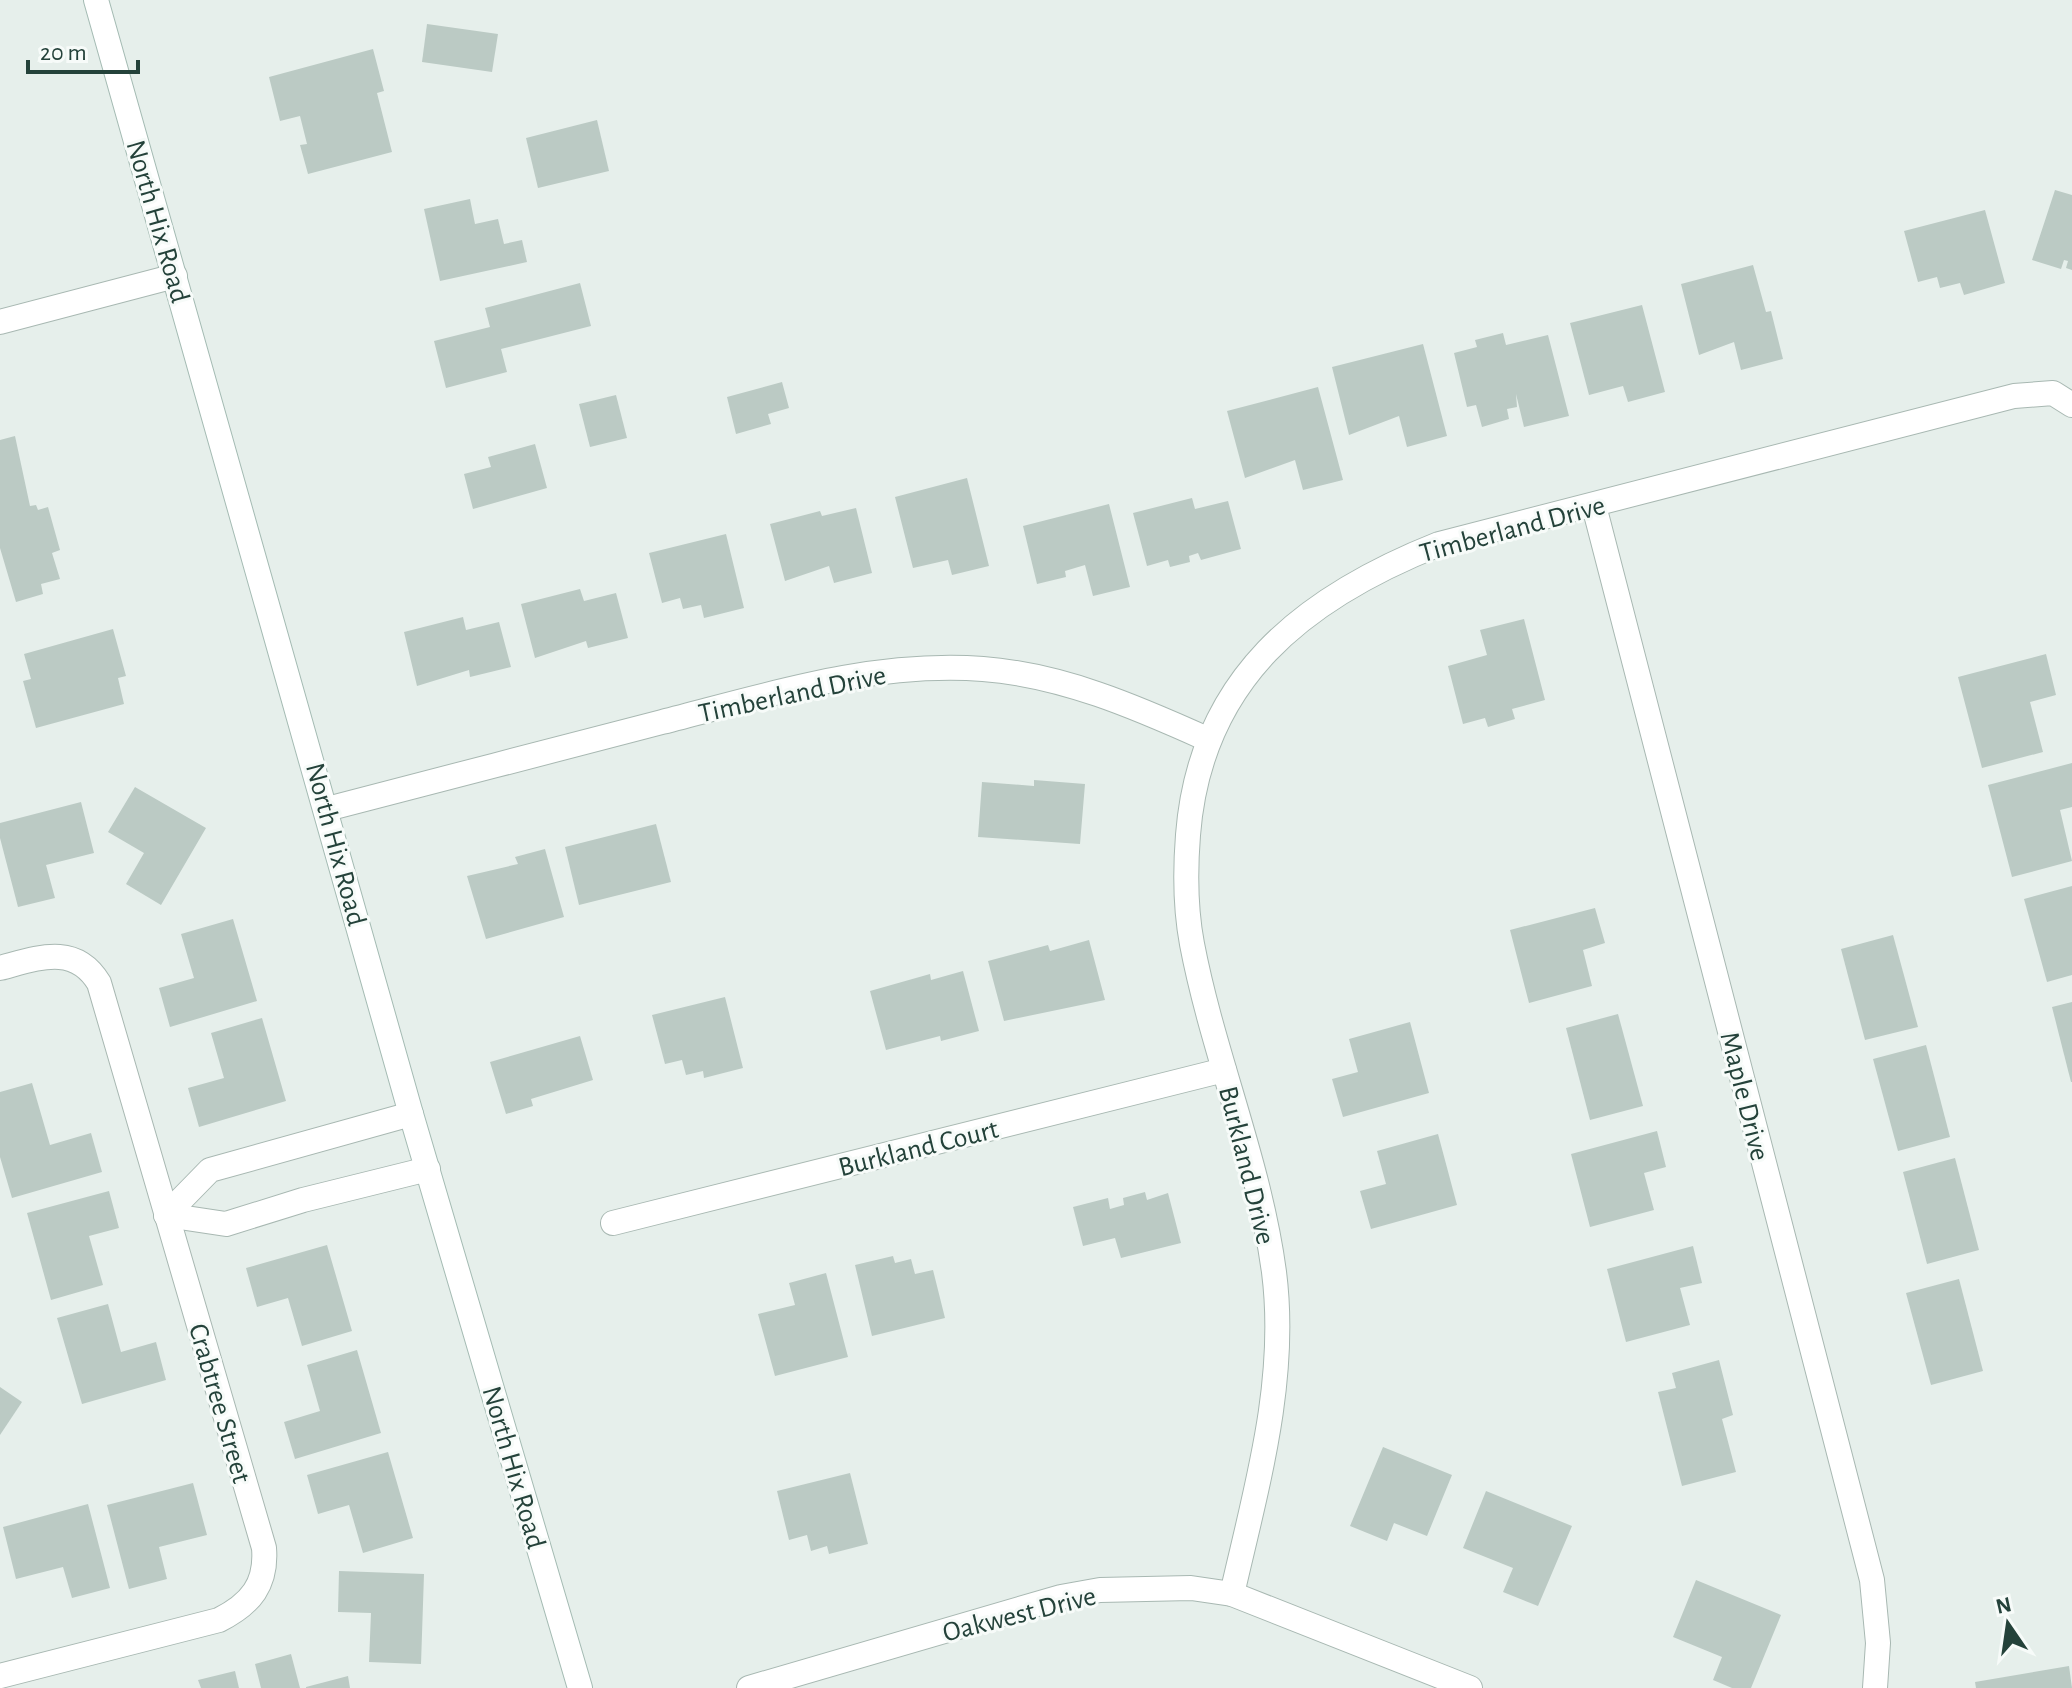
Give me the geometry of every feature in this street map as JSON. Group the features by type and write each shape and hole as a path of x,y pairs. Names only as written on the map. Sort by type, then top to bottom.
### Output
{"street":[{"name":"North Hix Road","path":"96,0 411,1114 580,1688"},
{"path":"0,322 175,276"},
{"name":"Timberland Drive","path":"327,809 808,684 902,669 986,670 1062,683 1139,708 1207,739 1229,697 1261,656 1303,616 1350,584 1439,544 2014,396 2053,393 2070,403"},
{"name":"Maple Drive","path":"1594,506 1872,1580 1878,1643 1875,1688"},
{"name":"Burkland Drive","path":"1207,739 1191,801 1184,887 1192,944 1265,1223 1277,1317 1271,1415 1232,1594"},
{"name":"Crabtree Street","path":"0,968 57,956 79,961 90,968 99,983 264,1548 265,1563 256,1592 242,1608 219,1620 0,1676"},
{"name":"Burkland Court","path":"613,1223 1224,1070"},
{"path":"166,1215 210,1170 411,1114"},
{"path":"166,1215 226,1224 303,1200 428,1169"},
{"name":"Oakwest Drive","path":"749,1688 1061,1597 1100,1590 1191,1588 1232,1594 1470,1688"}],"building":[{"path":"427,24 498,34 492,72 422,62"},
{"path":"373,49 384,91 377,93 392,152 308,174 300,145 307,144 300,116 280,121 269,77"},
{"path":"597,120 609,171 538,188 526,138"},
{"path":"2055,190 2072,195 2072,270 2066,268 2068,261 2064,260 2061,269 2032,260"},
{"path":"470,199 475,224 498,219 504,244 522,240 527,262 440,281 424,209"},
{"path":"1985,210 2005,283 1964,295 1960,283 1940,288 1937,277 1918,282 1904,231"},
{"path":"1753,265 1766,312 1771,311 1783,359 1741,370 1734,342 1699,355 1681,284"},
{"path":"580,283 591,326 501,349 507,372 446,388 434,341 490,327 485,308"},
{"path":"1642,305 1665,392 1628,402 1623,386 1589,395 1570,323"},
{"path":"1503,333 1506,345 1548,335 1569,416 1524,427 1516,394 1517,407 1507,409 1509,419 1482,427 1476,405 1467,407 1454,353 1477,347 1475,340"},
{"path":"1423,344 1447,436 1407,447 1399,416 1349,435 1332,367"},
{"path":"782,382 789,408 768,414 771,424 736,434 727,397"},
{"path":"1318,387 1343,480 1303,490 1295,460 1245,478 1227,411"},
{"path":"616,395 627,438 590,447 579,404"},
{"path":"15,436 30,506 36,505 38,510 48,507 60,550 52,553 60,579 41,584 43,594 16,602 0,548 0,440"},
{"path":"535,444 547,488 473,509 464,474 491,467 488,457"},
{"path":"967,478 989,566 952,575 948,560 913,568 895,497"},
{"path":"1192,498 1195,509 1228,501 1241,549 1201,560 1198,553 1189,556 1190,562 1170,567 1168,560 1147,566 1133,513"},
{"path":"1109,504 1130,587 1093,596 1085,565 1065,571 1066,577 1037,584 1023,526"},
{"path":"856,508 872,573 834,583 829,566 785,581 770,524 820,511 822,516"},
{"path":"726,534 744,608 704,618 701,605 683,609 680,598 662,603 649,553"},
{"path":"580,589 584,601 616,593 628,638 588,648 586,641 535,658 521,604"},
{"path":"463,617 466,630 499,622 511,667 470,677 469,670 417,686 404,632"},
{"path":"1524,619 1545,700 1512,709 1515,719 1488,727 1485,718 1463,724 1448,666 1487,655 1480,630"},
{"path":"113,629 126,676 118,678 124,704 36,728 23,681 31,679 24,654"},
{"path":"2046,654 2056,695 2030,702 2043,752 1982,768 1958,677"},
{"path":"2072,763 2072,807 2060,810 2072,861 2012,877 1988,785"},
{"path":"1034,780 1085,784 1080,844 978,837 982,782 1034,786"},
{"path":"135,787 206,828 161,905 126,884 144,853 108,832"},
{"path":"81,802 94,853 46,865 55,898 18,907 0,838 0,823"},
{"path":"656,824 671,882 579,905 565,847"},
{"path":"545,849 564,917 486,939 467,876 518,864 515,857"},
{"path":"2072,886 2072,975 2047,982 2024,899"},
{"path":"1595,908 1605,943 1583,950 1592,986 1529,1003 1510,930"},
{"path":"233,919 257,1001 170,1027 159,988 194,978 181,934"},
{"path":"1893,935 1918,1027 1865,1040 1841,949"},
{"path":"1089,940 1105,1000 1004,1021 988,961 1048,945 1050,951"},
{"path":"963,971 979,1031 941,1041 940,1036 886,1050 870,991 930,974 931,980"},
{"path":"725,997 743,1068 704,1078 703,1071 686,1075 682,1060 665,1064 652,1015"},
{"path":"2072,1002 2072,1082 2071,1082 2052,1007"},
{"path":"1618,1014 1643,1106 1590,1120 1566,1028"},
{"path":"262,1018 286,1101 199,1127 188,1088 224,1078 211,1033"},
{"path":"1410,1022 1429,1093 1343,1117 1332,1079 1358,1072 1349,1039"},
{"path":"580,1036 593,1080 531,1099 533,1106 506,1114 490,1062"},
{"path":"1926,1045 1950,1137 1898,1151 1873,1059"},
{"path":"32,1083 50,1145 91,1133 102,1172 12,1198 0,1157 0,1092"},
{"path":"1657,1131 1666,1167 1644,1173 1654,1210 1590,1227 1571,1154"},
{"path":"1438,1134 1457,1205 1371,1229 1360,1191 1386,1184 1377,1151"},
{"path":"1955,1158 1979,1250 1927,1264 1903,1172"},
{"path":"109,1191 119,1228 89,1236 103,1285 51,1300 27,1213"},
{"path":"1145,1192 1147,1200 1168,1193 1181,1243 1121,1258 1115,1238 1083,1246 1073,1207 1108,1198 1110,1209 1124,1205 1123,1198"},
{"path":"327,1245 352,1331 302,1346 288,1298 257,1307 246,1268"},
{"path":"1693,1246 1702,1283 1680,1288 1690,1325 1626,1342 1607,1269"},
{"path":"893,1256 895,1263 911,1259 915,1274 933,1270 945,1318 872,1336 855,1265"},
{"path":"826,1273 848,1357 775,1376 758,1314 795,1305 789,1283"},
{"path":"1959,1279 1983,1371 1931,1385 1906,1293"},
{"path":"108,1304 121,1352 156,1342 166,1380 82,1404 57,1318"},
{"path":"357,1350 381,1433 295,1459 284,1422 320,1411 307,1365"},
{"path":"1719,1360 1733,1415 1722,1419 1736,1472 1682,1486 1658,1392 1676,1388 1672,1373"},
{"path":"0,1387 22,1402 0,1435"},
{"path":"1383,1447 1452,1475 1427,1536 1394,1523 1387,1541 1350,1526"},
{"path":"388,1452 413,1538 363,1553 349,1505 318,1514 307,1475"},
{"path":"850,1473 868,1544 829,1554 827,1546 811,1551 807,1535 789,1540 777,1491"},
{"path":"193,1483 207,1535 159,1547 167,1579 129,1589 107,1505"},
{"path":"1486,1491 1572,1526 1538,1606 1503,1592 1513,1568 1463,1548"},
{"path":"88,1504 110,1588 72,1598 63,1567 16,1579 3,1527"},
{"path":"339,1571 424,1574 421,1664 369,1662 371,1613 338,1612"},
{"path":"1696,1580 1781,1615 1751,1688 1732,1688 1713,1680 1722,1657 1673,1637"},
{"path":"291,1654 300,1688 261,1688 255,1664"},
{"path":"2069,1666 2072,1688 1976,1688 1975,1682"},
{"path":"235,1671 239,1688 201,1688 198,1680"},
{"path":"348,1676 350,1688 306,1688 306,1687"}]}
